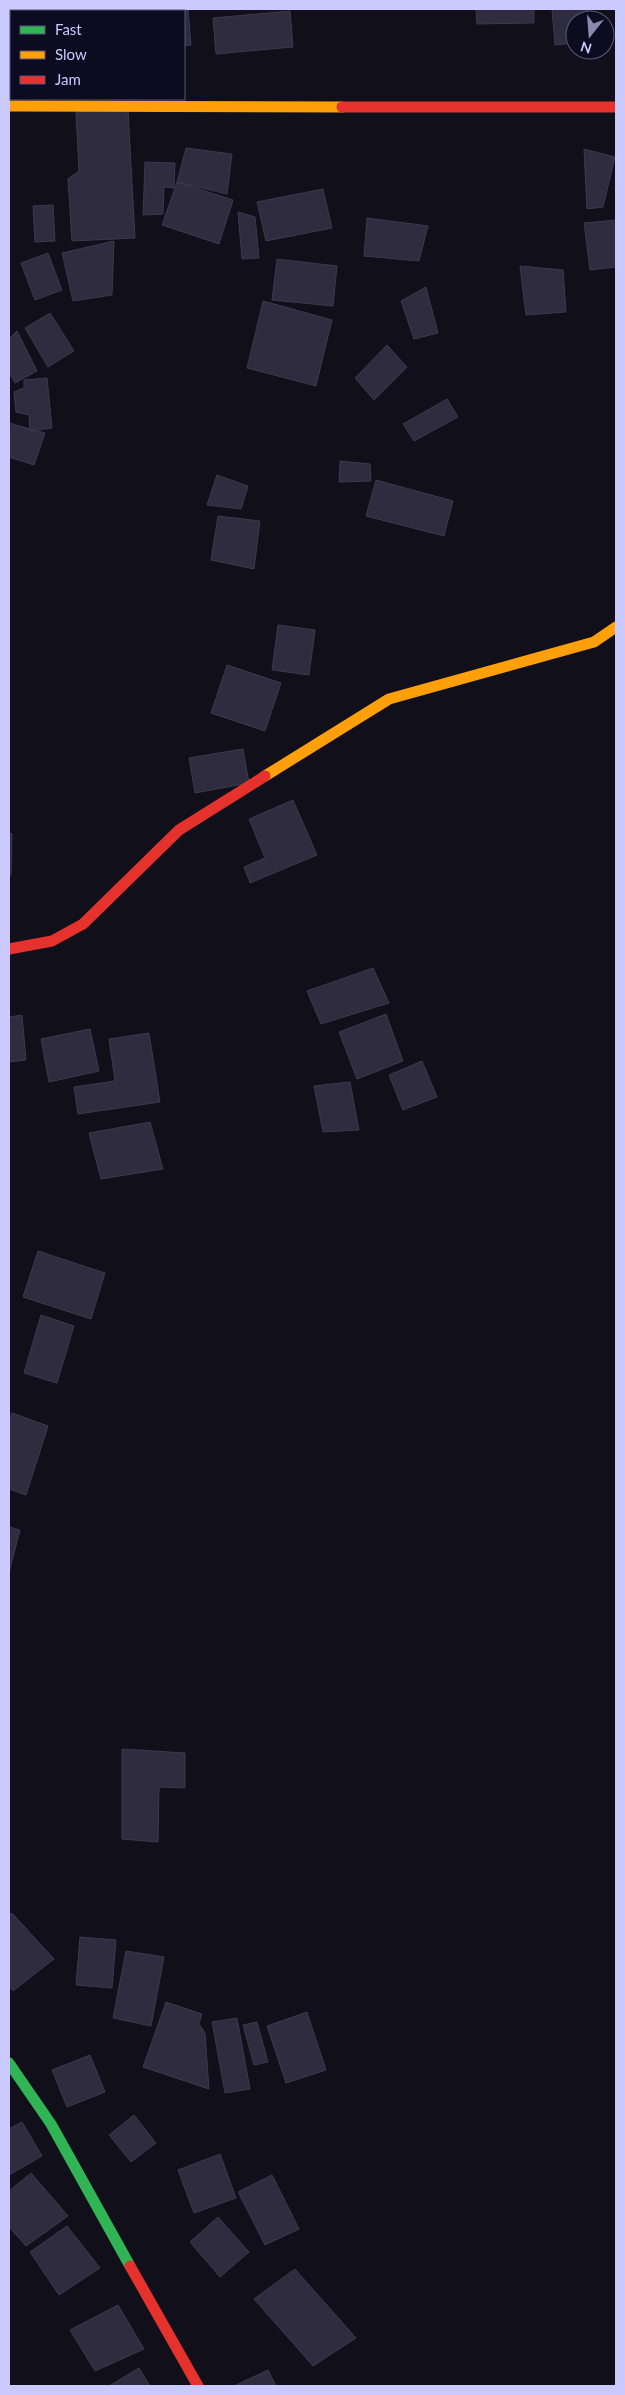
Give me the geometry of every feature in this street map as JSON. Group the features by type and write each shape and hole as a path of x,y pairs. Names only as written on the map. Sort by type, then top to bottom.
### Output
{"street":[{"path":"9,106 616,107"},
{"path":"9,950 52,941 83,924 179,830 389,699 594,642 616,627"},
{"path":"9,2064 51,2124 198,2386"}],"building":[{"path":"27,9 62,9 62,10"},
{"path":"188,9 191,45 185,46 185,10 76,10"},
{"path":"476,9 534,9 534,23 477,24"},
{"path":"552,9 588,9 565,10 565,44 555,45"},
{"path":"290,11 293,47 216,54 213,18"},
{"path":"128,110 135,238 72,241 68,179 79,171 76,112"},
{"path":"186,148 232,154 227,194 177,182"},
{"path":"584,149 615,157 603,207 587,209"},
{"path":"145,162 175,163 174,188 164,187 163,214 143,215"},
{"path":"177,182 233,200 219,244 162,225"},
{"path":"323,189 332,228 266,241 257,202"},
{"path":"53,205 55,241 35,242 33,206"},
{"path":"238,212 255,217 259,258 242,259"},
{"path":"367,218 428,226 419,261 364,256"},
{"path":"616,220 616,267 590,270 584,223"},
{"path":"114,241 112,295 73,301 62,253"},
{"path":"48,253 62,290 35,300 21,263"},
{"path":"277,259 337,266 333,306 272,300"},
{"path":"520,266 563,270 566,312 526,315"},
{"path":"426,287 438,333 414,339 401,301"},
{"path":"263,301 332,320 316,386 247,368"},
{"path":"50,313 74,351 48,367 25,328"},
{"path":"17,331 37,371 15,383 9,372 9,339"},
{"path":"387,345 407,367 374,400 355,378"},
{"path":"47,378 52,428 30,431 29,415 16,412 14,392 24,388 24,380"},
{"path":"447,399 458,417 414,441 403,424"},
{"path":"9,423 45,433 34,465 9,457"},
{"path":"340,461 370,464 371,481 339,482"},
{"path":"217,475 248,486 241,509 207,505"},
{"path":"376,480 453,501 444,536 366,516"},
{"path":"218,516 260,521 254,569 211,560"},
{"path":"278,625 315,630 309,675 272,670"},
{"path":"227,665 281,683 265,731 211,713"},
{"path":"243,749 249,783 195,793 189,758"},
{"path":"293,800 317,855 250,883 244,867 265,858 249,819"},
{"path":"9,833 12,834 11,875 9,875"},
{"path":"373,968 389,1003 321,1024 307,991"},
{"path":"386,1014 403,1061 357,1079 339,1032"},
{"path":"22,1015 26,1060 9,1062 9,1017"},
{"path":"90,1029 99,1071 49,1082 41,1039"},
{"path":"149,1033 160,1102 78,1114 74,1087 115,1081 109,1039"},
{"path":"422,1061 437,1097 403,1110 389,1075"},
{"path":"350,1082 359,1130 323,1132 314,1086"},
{"path":"150,1122 163,1169 101,1179 89,1133"},
{"path":"38,1251 105,1273 91,1319 23,1297"},
{"path":"41,1315 74,1326 57,1383 24,1373"},
{"path":"12,1413 48,1426 26,1495 9,1489 9,1423"},
{"path":"9,1527 20,1530 9,1573"},
{"path":"122,1749 185,1753 185,1788 159,1787 158,1842 122,1839"},
{"path":"12,1913 54,1959 13,1991 9,1986 9,1915"},
{"path":"80,1937 116,1940 112,1988 76,1985"},
{"path":"126,1951 164,1957 151,2026 113,2018"},
{"path":"166,2002 202,2014 199,2024 205,2033 209,2089 143,2067"},
{"path":"307,2012 326,2070 286,2083 267,2026"},
{"path":"237,2018 250,2089 225,2093 212,2022"},
{"path":"257,2022 268,2062 254,2065 243,2025"},
{"path":"90,2055 105,2092 67,2107 52,2070"},
{"path":"134,2115 156,2143 131,2162 109,2135"},
{"path":"22,2122 42,2156 9,2175 9,2129"},
{"path":"220,2154 236,2198 194,2213 178,2170"},
{"path":"31,2173 68,2216 26,2246 9,2227 9,2191"},
{"path":"272,2175 299,2229 265,2245 238,2192"},
{"path":"218,2217 249,2252 220,2277 190,2242"},
{"path":"67,2226 100,2268 59,2295 30,2252"},
{"path":"295,2269 356,2338 313,2366 254,2299"},
{"path":"118,2305 144,2349 95,2371 70,2330"},
{"path":"139,2368 150,2386 109,2386"},
{"path":"268,2370 276,2386 234,2386"}],"traffic: fast":[{"path":"9,2063 51,2124 130,2266"}],"traffic: slow":[{"path":"9,106 342,107"},
{"path":"265,776 389,699 594,642 616,627"}],"traffic: jam":[{"path":"342,107 616,107"},
{"path":"9,949 52,941 83,924 179,830 265,776"},
{"path":"130,2266 198,2386"}]}
